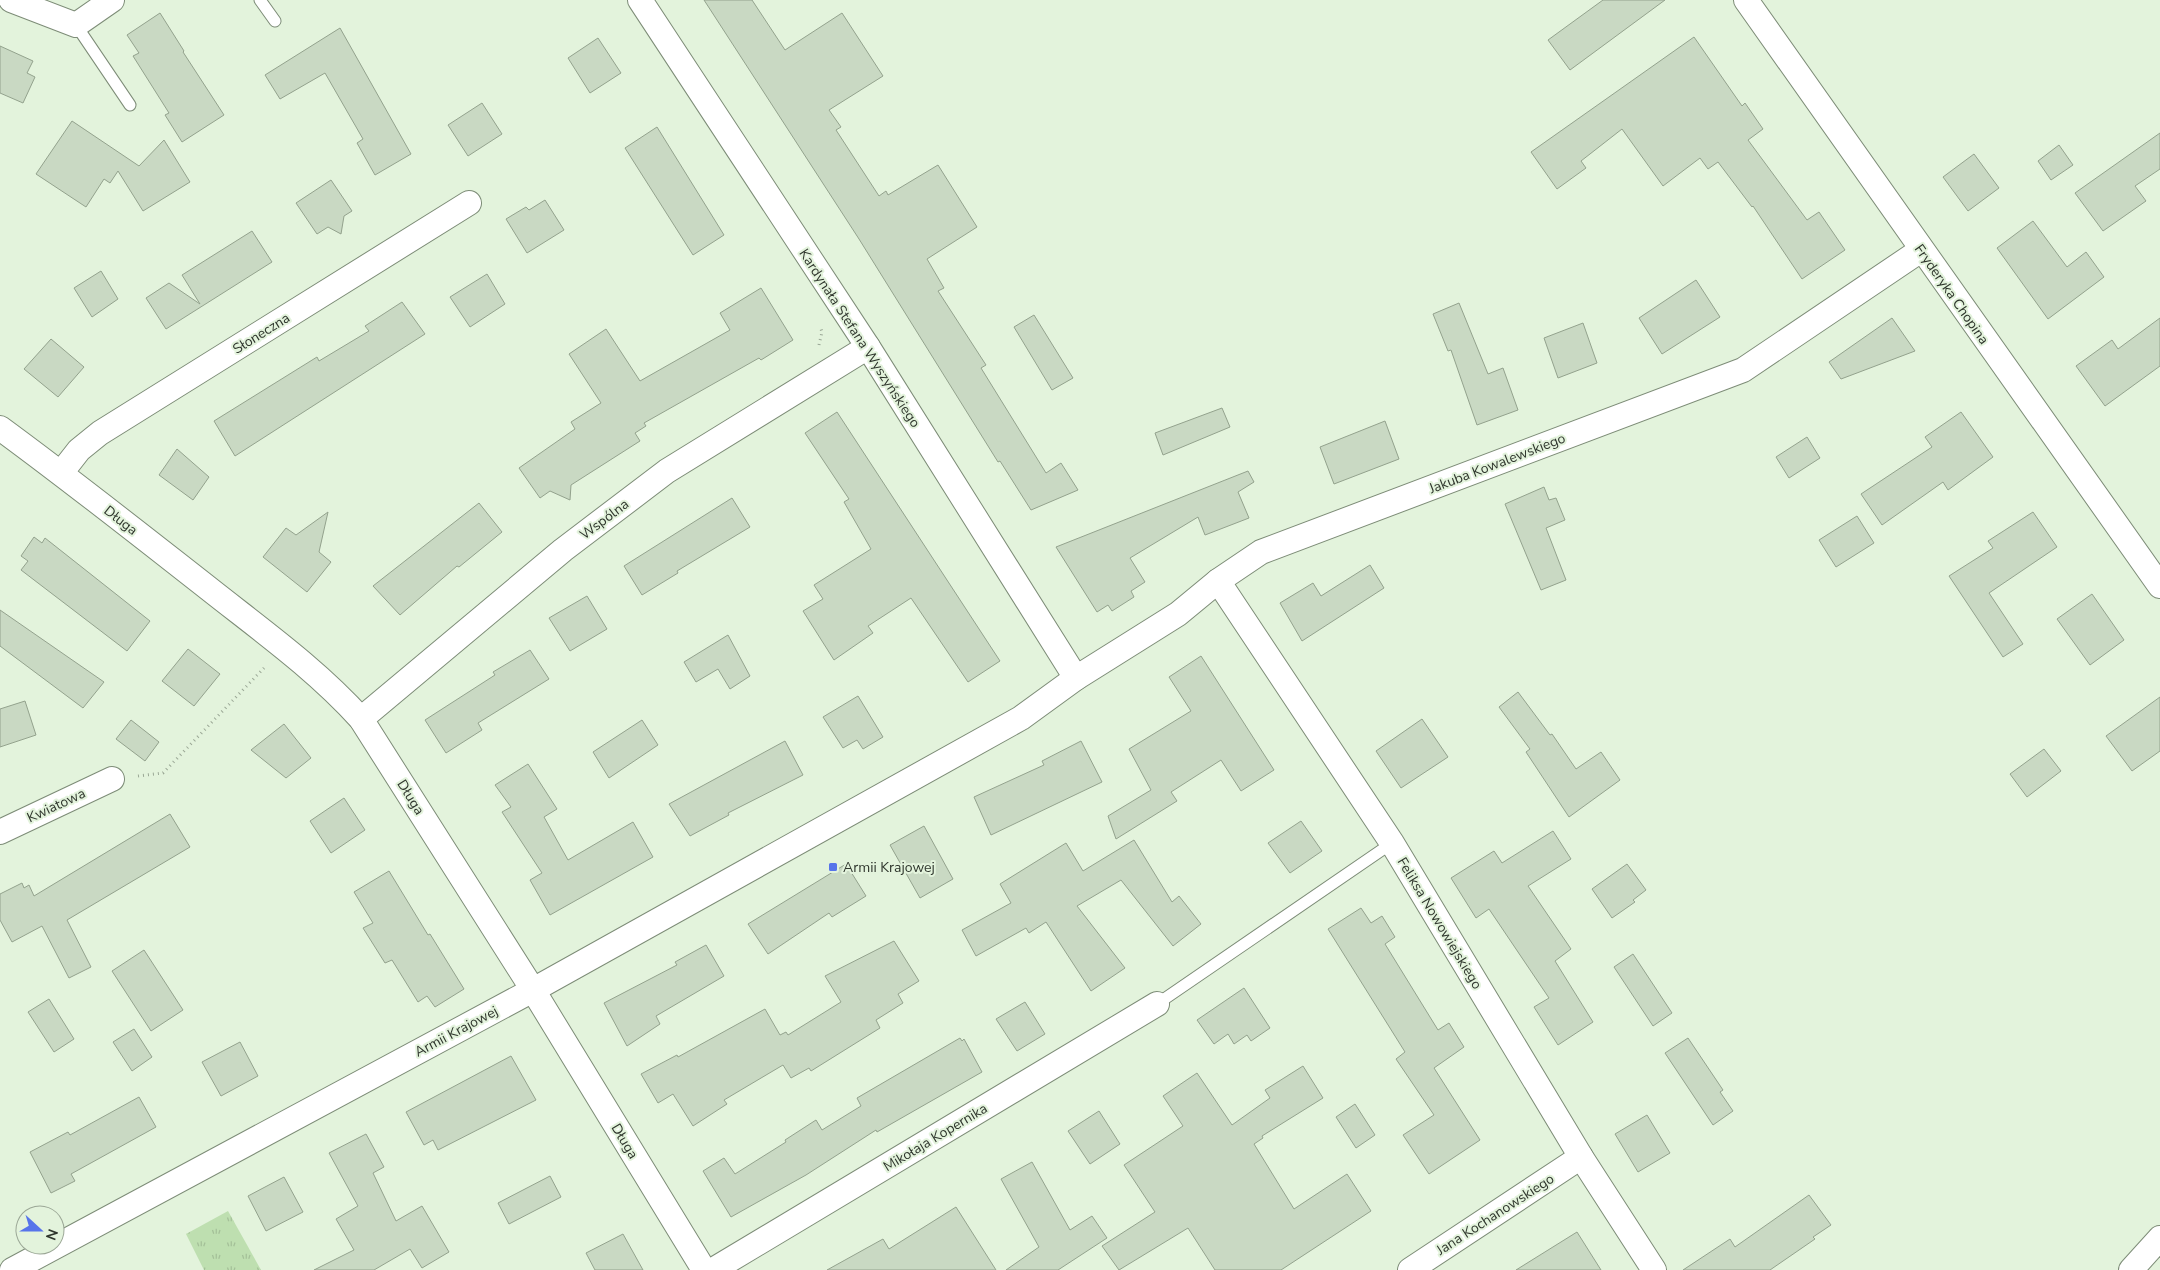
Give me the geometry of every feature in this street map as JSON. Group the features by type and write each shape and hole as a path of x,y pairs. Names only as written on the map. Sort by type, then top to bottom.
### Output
{"street":[{"path":"11,0 76,25 112,0"},
{"name":"Kardynała Stefana Wyszyńskiego","path":"640,0 868,347 1076,678"},
{"name":"Fryderyka Chopina","path":"1746,0 2160,586"},
{"name":"Słoneczna","path":"61,473 79,450 100,433 469,203"},
{"name":"Jakuba Kowalewskiego","path":"1076,678 1178,614 1218,581 1262,552 1743,370 1921,250"},
{"name":"Wspólna","path":"361,719 563,550 667,471 868,347"},
{"name":"Długa","path":"0,428 61,473 284,647 334,690 361,719 533,990 704,1270"},
{"name":"Feliksa Nowowiejskiego","path":"1218,581 1392,844 1581,1158 1654,1270"},
{"name":"Armii Krajowej","path":"12,1270 533,990 1021,718 1076,678"},
{"name":"Kwiatowa","path":"0,832 112,779"},
{"name":"Mikołaja Kopernika","path":"713,1270 1157,1004"},
{"name":"Jana Kochanowskiego","path":"1410,1270 1581,1158"},
{"path":"2131,1270 2160,1238"}],"lane":[{"path":"260,0 275,20"},
{"path":"76,25 130,105"},
{"path":"1157,1004 1392,844"}],"path":[{"path":"112,779 163,773 284,647"}],"green space":[{"path":"228,1211 261,1270 204,1270 186,1234"}],"building":[{"path":"704,0 752,0 785,50 842,13 883,76 829,110 841,127 836,130 879,196 886,191 888,195 938,165 977,227 927,259 944,288 938,291 986,365 981,368 1046,473 1061,463 1078,490 1031,510 1000,461 998,462 859,239"},
{"path":"1603,0 1665,0 1570,70 1548,40"},
{"path":"160,13 224,115 182,142 165,115 169,113 133,56 139,53 127,35"},
{"path":"340,28 411,154 375,175 357,143 363,139 325,73 280,99 265,75"},
{"path":"1694,37 1742,106 1745,103 1763,129 1748,140 1807,220 1819,212 1845,250 1802,279 1753,206 1718,162 1708,169 1700,158 1663,186 1622,129 1581,161 1586,168 1557,189 1531,152"},
{"path":"598,38 621,73 590,93 568,58"},
{"path":"0,46 33,61 27,73 35,77 23,103 0,93"},
{"path":"482,103 502,134 468,156 448,125"},
{"path":"72,121 139,166 164,140 190,182 143,211 118,171 110,183 104,179 86,207 36,174"},
{"path":"657,127 724,235 693,255 625,148"},
{"path":"2160,133 2160,169 2135,186 2146,201 2103,231 2075,193"},
{"path":"2059,145 2073,165 2051,180 2038,161"},
{"path":"1974,154 1999,188 1968,211 1943,177"},
{"path":"331,180 352,211 344,216 341,234 328,227 317,234 296,203"},
{"path":"545,200 564,230 527,253 506,219 526,207 529,210"},
{"path":"2033,221 2067,267 2086,252 2104,277 2048,319 1997,248"},
{"path":"252,231 272,262 166,329 146,298 169,283 200,304 182,275"},
{"path":"101,271 118,299 92,317 74,288"},
{"path":"487,274 505,304 470,327 450,297"},
{"path":"1696,280 1720,317 1662,354 1639,318"},
{"path":"761,288 793,340 761,360 759,358 644,423 646,426 635,433 640,441 571,485 570,500 550,491 540,498 519,468 575,429 571,422 601,403 569,354 606,329 640,381 730,330 720,313"},
{"path":"402,302 425,334 235,456 214,421 317,357 319,361 369,331 365,326"},
{"path":"1459,303 1488,374 1503,368 1518,410 1477,425 1451,350 1448,351 1433,314"},
{"path":"1034,315 1073,378 1052,390 1014,327"},
{"path":"1892,318 1915,351 1841,379 1829,362"},
{"path":"2160,318 2160,366 2105,406 2076,366 2112,340 2118,349"},
{"path":"1583,323 1597,363 1558,378 1544,338"},
{"path":"51,339 84,367 58,397 24,369"},
{"path":"1222,408 1230,427 1163,455 1155,433"},
{"path":"837,412 1000,661 968,682 911,598 868,626 873,633 834,660 803,611 823,599 814,585 871,549 844,502 849,499 805,433"},
{"path":"1961,412 1993,457 1948,490 1943,482 1882,525 1861,494 1932,447 1925,437"},
{"path":"1385,421 1399,459 1334,484 1320,447"},
{"path":"1807,437 1820,458 1789,478 1776,457"},
{"path":"177,449 209,477 193,500 159,475"},
{"path":"1248,471 1254,482 1238,492 1249,518 1205,535 1198,517 1130,558 1145,582 1131,591 1134,597 1112,611 1108,605 1097,612 1056,547"},
{"path":"1544,487 1549,500 1556,498 1565,520 1546,528 1566,580 1541,590 1505,504"},
{"path":"732,498 750,527 677,571 678,573 642,595 624,566"},
{"path":"479,503 502,532 459,567 457,566 400,615 373,586"},
{"path":"328,512 319,552 331,562 307,592 263,557 286,528 296,535"},
{"path":"2033,512 2057,547 1989,593 2023,644 2003,657 1949,576 1993,548 1988,541"},
{"path":"1857,516 1874,543 1836,567 1819,540"},
{"path":"34,537 42,543 45,538 150,621 127,651 21,570 28,561 21,556"},
{"path":"1370,565 1384,588 1302,641 1280,603 1313,583 1321,596"},
{"path":"2092,594 2124,640 2090,665 2057,619"},
{"path":"587,596 607,629 570,651 549,618"},
{"path":"0,610 104,682 83,708 0,646"},
{"path":"728,635 750,676 730,689 718,669 696,682 684,662"},
{"path":"188,649 220,674 194,706 162,681"},
{"path":"530,650 549,679 478,723 482,730 446,753 425,720 495,675 493,672"},
{"path":"1201,656 1274,770 1241,791 1221,760 1171,792 1177,801 1116,839 1108,816 1151,790 1129,749 1191,711 1169,677"},
{"path":"1518,692 1550,735 1552,734 1576,769 1601,752 1620,780 1569,817 1526,752 1530,749 1499,707"},
{"path":"858,696 883,737 863,749 857,740 843,748 823,717"},
{"path":"2160,697 2160,751 2132,771 2106,736"},
{"path":"25,701 36,735 0,747 0,709"},
{"path":"1422,719 1448,757 1401,788 1376,751"},
{"path":"131,720 159,742 145,761 116,739"},
{"path":"642,720 658,745 609,778 593,752"},
{"path":"284,724 311,758 286,778 251,750"},
{"path":"785,741 803,775 728,813 729,815 690,836 669,804"},
{"path":"1081,741 1102,782 991,835 974,797 1044,765 1042,761"},
{"path":"2044,749 2061,771 2027,797 2010,774"},
{"path":"528,764 557,809 544,817 568,860 633,822 653,857 550,915 530,880 542,873 502,812 511,807 495,785"},
{"path":"344,798 365,830 331,853 310,821"},
{"path":"170,814 190,847 67,920 91,967 69,978 42,926 12,942 0,920 0,894 22,883 24,888 29,885 34,896"},
{"path":"1301,821 1322,851 1290,873 1268,843"},
{"path":"924,826 953,879 920,898 890,845"},
{"path":"1553,831 1571,859 1528,886 1571,949 1555,961 1593,1022 1558,1045 1534,1007 1549,998 1489,909 1476,918 1451,878 1494,851 1502,863"},
{"path":"1134,840 1172,902 1179,896 1201,924 1173,946 1121,880 1077,906 1125,968 1091,991 1046,922 1029,933 1026,928 976,956 962,930 1011,903 1000,884 1066,843 1083,871"},
{"path":"846,864 866,896 832,917 829,913 768,954 748,924"},
{"path":"1627,864 1646,890 1633,900 1635,902 1612,918 1592,889"},
{"path":"389,871 464,989 435,1007 427,996 418,1002 392,960 385,963 363,928 373,923 354,892"},
{"path":"1361,908 1371,923 1382,916 1395,937 1385,944 1438,1030 1449,1023 1464,1047 1434,1068 1480,1140 1429,1174 1403,1135 1434,1115 1396,1059 1405,1052 1328,929"},
{"path":"894,941 919,981 898,994 903,1003 876,1020 880,1028 811,1071 809,1068 791,1078 783,1065 724,1100 727,1104 693,1126 673,1094 658,1103 641,1074 677,1055 678,1057 765,1009 780,1035 786,1032 788,1035 841,1002 825,976"},
{"path":"706,945 724,976 656,1016 660,1024 627,1046 604,1003 677,965 675,962"},
{"path":"144,950 183,1010 151,1031 112,971"},
{"path":"1633,954 1672,1013 1653,1026 1614,967"},
{"path":"1244,988 1270,1028 1251,1041 1247,1035 1234,1044 1228,1034 1214,1044 1197,1020"},
{"path":"49,999 74,1039 54,1052 28,1012"},
{"path":"1025,1002 1045,1034 1017,1051 996,1019"},
{"path":"134,1029 152,1057 132,1071 113,1042"},
{"path":"960,1038 962,1041 964,1039 982,1072 877,1132 876,1130 806,1175 731,1217 703,1171 724,1158 735,1174 786,1142 785,1140 816,1120 822,1130 861,1106 857,1098"},
{"path":"1688,1038 1723,1090 1720,1092 1733,1111 1713,1125 1665,1053"},
{"path":"240,1042 258,1076 221,1096 202,1062"},
{"path":"511,1056 536,1100 438,1150 433,1140 424,1145 406,1112"},
{"path":"1303,1066 1323,1098 1262,1136 1263,1138 1254,1144 1294,1209 1347,1174 1371,1211 1281,1270 1215,1270 1188,1228 1119,1270 1102,1246 1155,1212 1124,1165 1183,1126 1163,1096 1197,1073 1232,1125 1270,1098 1265,1090"},
{"path":"139,1097 156,1127 71,1174 75,1181 51,1193 30,1152 68,1132 70,1135"},
{"path":"1355,1104 1375,1135 1356,1148 1336,1117"},
{"path":"1099,1111 1120,1144 1090,1164 1068,1131"},
{"path":"1647,1115 1670,1153 1638,1172 1615,1134"},
{"path":"366,1134 384,1167 373,1173 396,1221 422,1206 449,1252 422,1268 410,1249 374,1270 314,1270 354,1250 336,1219 358,1206 329,1153"},
{"path":"1032,1162 1070,1230 1092,1216 1107,1238 1058,1270 1006,1270 1039,1247 1001,1179"},
{"path":"550,1176 561,1197 509,1224 498,1203"},
{"path":"284,1177 303,1212 266,1231 248,1196"},
{"path":"1809,1195 1831,1225 1813,1237 1815,1239 1770,1270 1683,1270 1730,1239 1735,1247"},
{"path":"956,1207 996,1270 827,1270 883,1239 889,1249"},
{"path":"1577,1232 1601,1270 1516,1270"},
{"path":"623,1234 643,1270 595,1270 586,1253"}],"place":[{"name":"Armii Krajowej","path":"833,867"}]}
